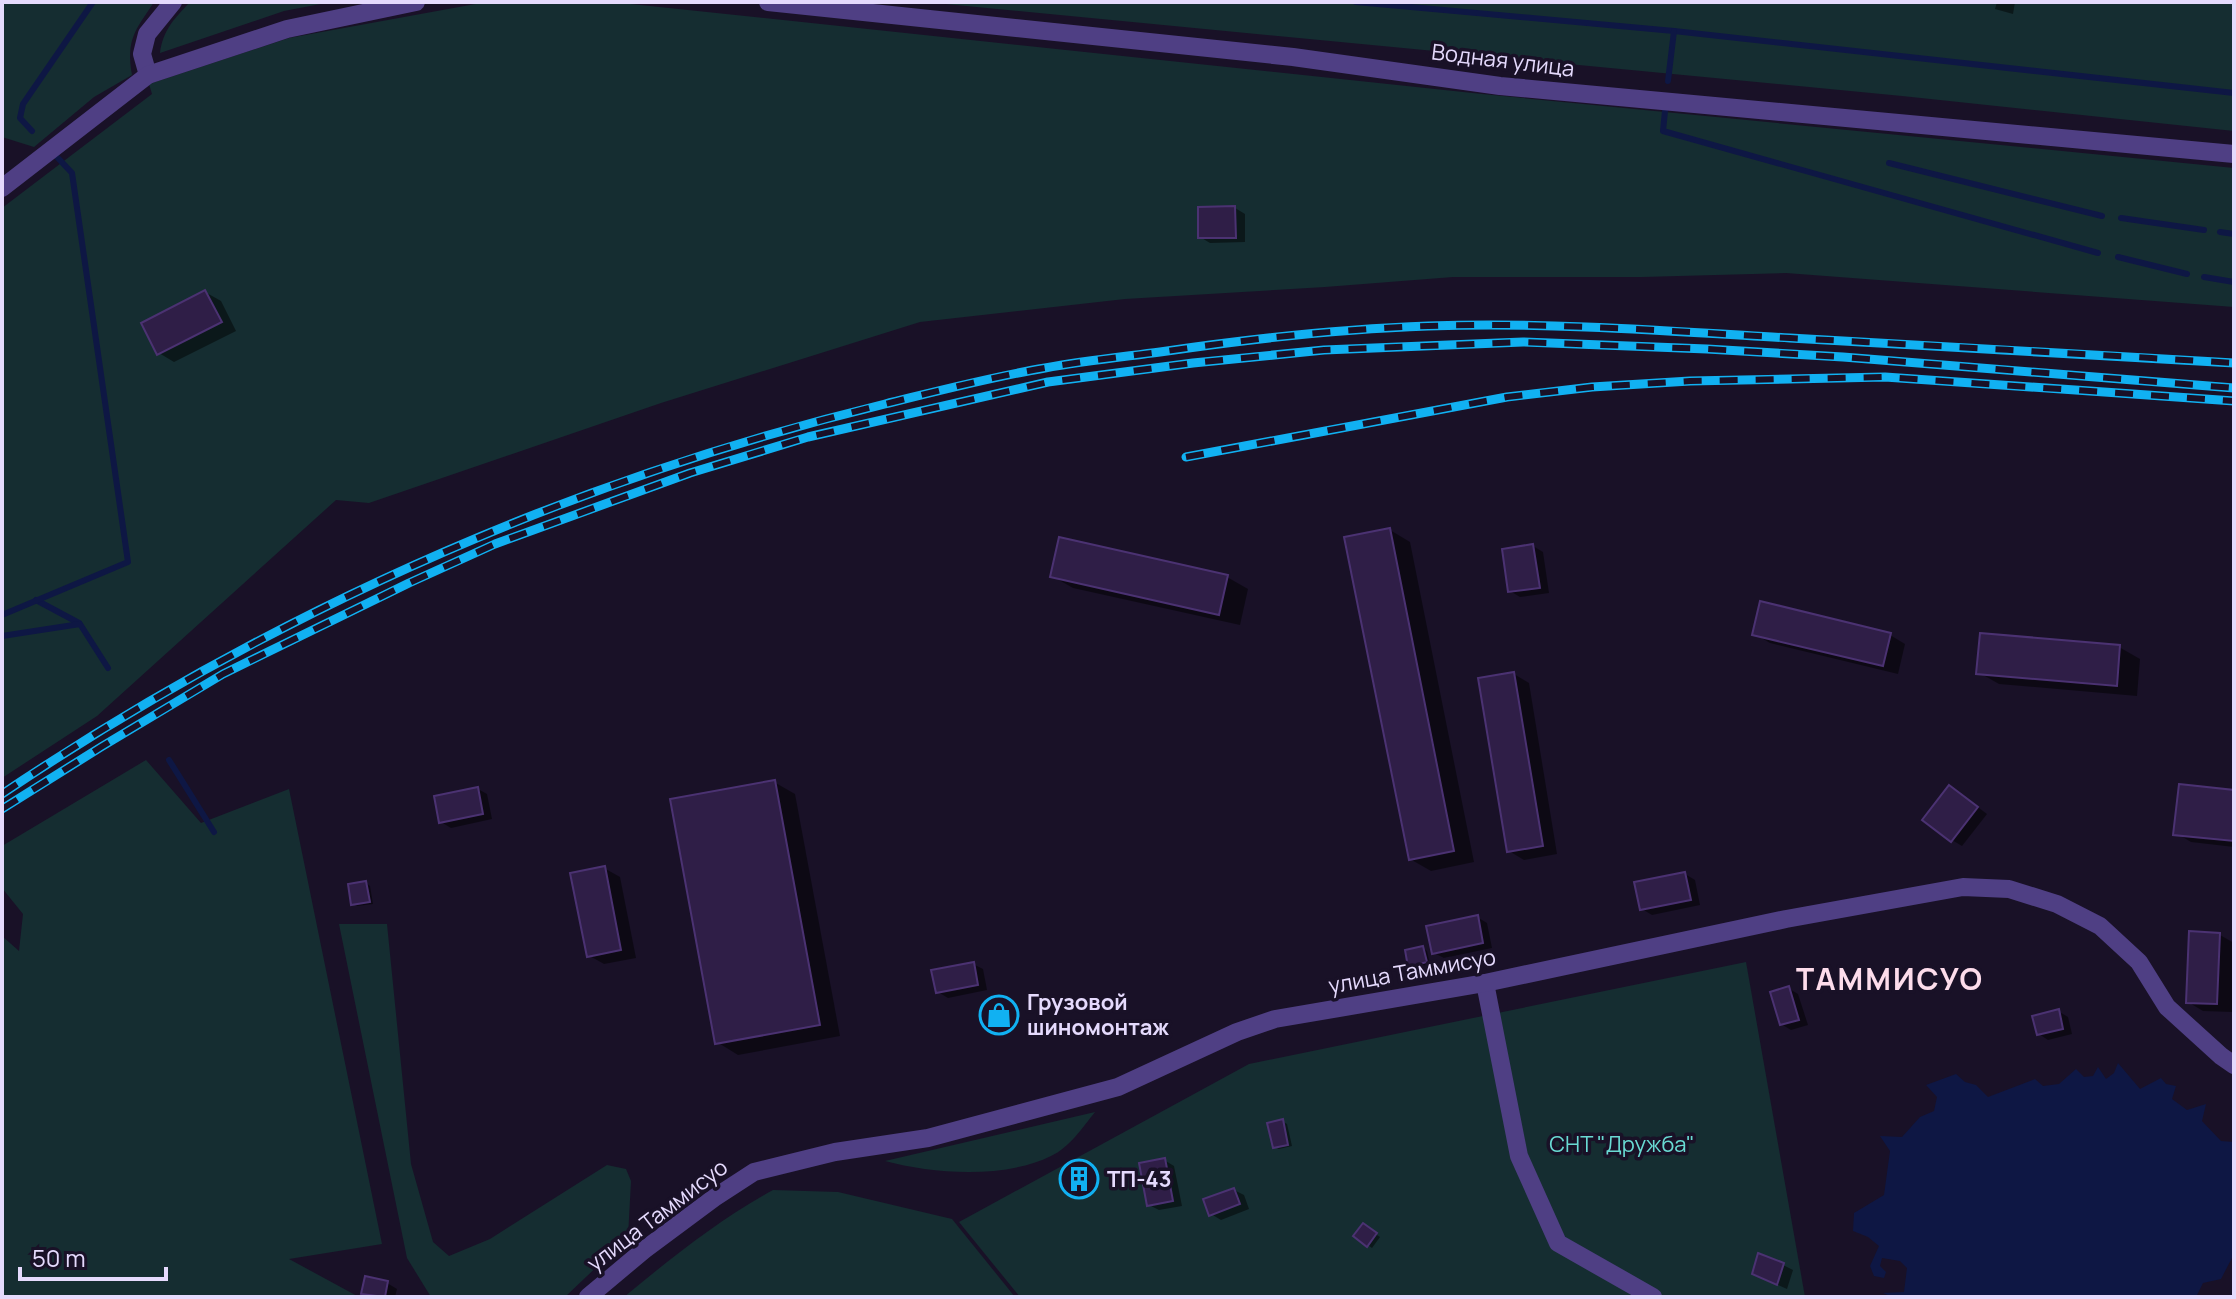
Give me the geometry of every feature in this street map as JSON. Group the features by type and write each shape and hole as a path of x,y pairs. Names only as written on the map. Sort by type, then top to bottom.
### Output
{"street":[{"path":"148,75 142,54 147,34 173,2"},
{"path":"2,188 148,75 287,29 416,2"},
{"name":"Водная улица","path":"768,2 1293,57 1500,86 2234,154"},
{"name":"улица Таммисуо","path":"588,1297 644,1250 754,1172 835,1152 928,1138 1118,1087 1237,1032 1275,1019 1485,983 1815,913 1963,887 2009,889 2057,904 2100,926 2139,962 2167,1007 2234,1065"},
{"path":"1485,983 1519,1156 1558,1243 1653,1297"}],"green space":[{"path":"2,2 154,2 131,44 132,75 94,97 34,147 2,137"},
{"path":"190,2 331,2 284,11 160,53 167,31"},
{"path":"612,2 1482,94 2234,168 2234,307 1786,273 1453,277 1125,299 920,322 661,403 369,503 336,500 97,716 2,778 2,208 152,94 149,84 289,38 481,3"},
{"path":"925,2 2234,2 2234,131 1902,96"},
{"path":"146,760 201,823 289,789 382,1244 289,1259 359,1297 2,1297 2,936 19,951 23,914 2,888 2,846"},
{"path":"339,924 387,924 411,1164 433,1242 449,1256 490,1239 607,1165 626,1169 631,1181 628,1237 565,1297 431,1297 407,1258"},
{"name":"СНТ \"Дружба\"","path":"1746,962 1805,1297 1020,1297 959,1222 1249,1064"},
{"path":"1095,1112 1064,1148 1033,1163 1012,1168 946,1171 885,1161"},
{"path":"773,1190 838,1192 952,1219 1015,1297 624,1297 696,1240"}],"shaded area":[{"path":"2118,1063 2140,1089 2161,1078 2166,1084 2176,1086 2172,1099 2187,1110 2206,1104 2202,1121 2221,1141 2234,1142 2234,1254 2221,1279 2203,1283 2196,1297 1892,1297 1883,1293 1904,1292 1907,1268 1900,1261 1882,1258 1880,1266 1886,1272 1884,1278 1874,1276 1870,1266 1879,1246 1853,1231 1854,1213 1884,1195 1890,1151 1880,1136 1902,1137 1920,1117 1934,1111 1937,1097 1926,1085 1956,1074 1965,1082 1976,1085 1988,1097 2035,1079 2043,1086 2059,1084 2076,1069 2084,1077 2093,1076 2098,1067 2106,1079 2114,1073"}],"building":[{"path":"1235,206 1236,238 1198,238 1198,207"},
{"path":"205,290 222,322 157,355 141,323"},
{"path":"1390,528 1454,851 1409,860 1344,537"},
{"path":"1059,537 1228,575 1219,615 1050,577"},
{"path":"1533,544 1540,588 1508,592 1502,549"},
{"path":"1760,601 1891,633 1883,666 1752,635"},
{"path":"1980,633 2120,645 2117,686 1976,674"},
{"path":"1514,672 1543,846 1507,852 1478,678"},
{"path":"775,780 820,1025 715,1044 670,799"},
{"path":"2179,784 2234,790 2234,841 2173,835"},
{"path":"1949,785 1978,807 1951,842 1922,820"},
{"path":"478,787 483,814 439,823 434,796"},
{"path":"605,866 621,950 587,957 570,873"},
{"path":"1685,872 1691,900 1640,910 1634,882"},
{"path":"366,881 370,902 351,905 348,884"},
{"path":"1478,915 1483,943 1432,954 1426,926"},
{"path":"2189,931 2220,933 2217,1004 2186,1003"},
{"path":"1423,946 1427,962 1408,967 1405,950"},
{"path":"974,962 978,985 936,993 931,970"},
{"path":"1789,986 1799,1020 1780,1025 1770,992"},
{"path":"2059,1009 2063,1029 2037,1035 2032,1016"},
{"path":"1283,1119 1288,1145 1273,1148 1267,1123"},
{"path":"1165,1158 1173,1201 1147,1206 1139,1163"},
{"name":"ТП-43","path":"1086,1168 1088,1189 1071,1191 1069,1169"},
{"path":"1234,1188 1240,1204 1209,1216 1203,1199"},
{"path":"1363,1223 1377,1233 1367,1247 1353,1236"},
{"path":"1758,1253 1784,1263 1777,1285 1752,1274"},
{"path":"365,1276 388,1281 385,1297 361,1294"}],"waterway":[{"path":"32,131 20,118 23,104 93,2"},
{"path":"1356,2 1674,31 2234,93"},
{"path":"1668,81 1674,31"},
{"path":"1665,111 1663,131 2098,253"},
{"path":"2,615 128,562 72,173 57,157"},
{"path":"1889,163 2102,216"},
{"path":"2121,218 2204,230"},
{"path":"2220,232 2234,234"},
{"path":"2118,257 2187,274"},
{"path":"2204,277 2234,282"},
{"path":"36,600 79,623"},
{"path":"2,636 80,624 108,668"},
{"path":"169,760 214,832"}],"railway":[{"path":"2,794 104,728 316,611 426,560 537,514 651,472 767,435 965,384 1025,372 1294,335 1473,325 1655,330 2234,363"},
{"path":"2,809 223,674 495,544 690,473 808,437 1048,382 1324,350 1523,342 1843,357 2234,388"},
{"path":"1186,457 1507,397 1592,387 1690,381 1885,377 2234,401"}],"place":[{"name":"Грузовой шиномонтаж","path":"999,1015"},
{"name":"ТП-43","path":"1079,1179"}],"district":[{"name":"ТАММИСУО","path":"1890,980"}]}
